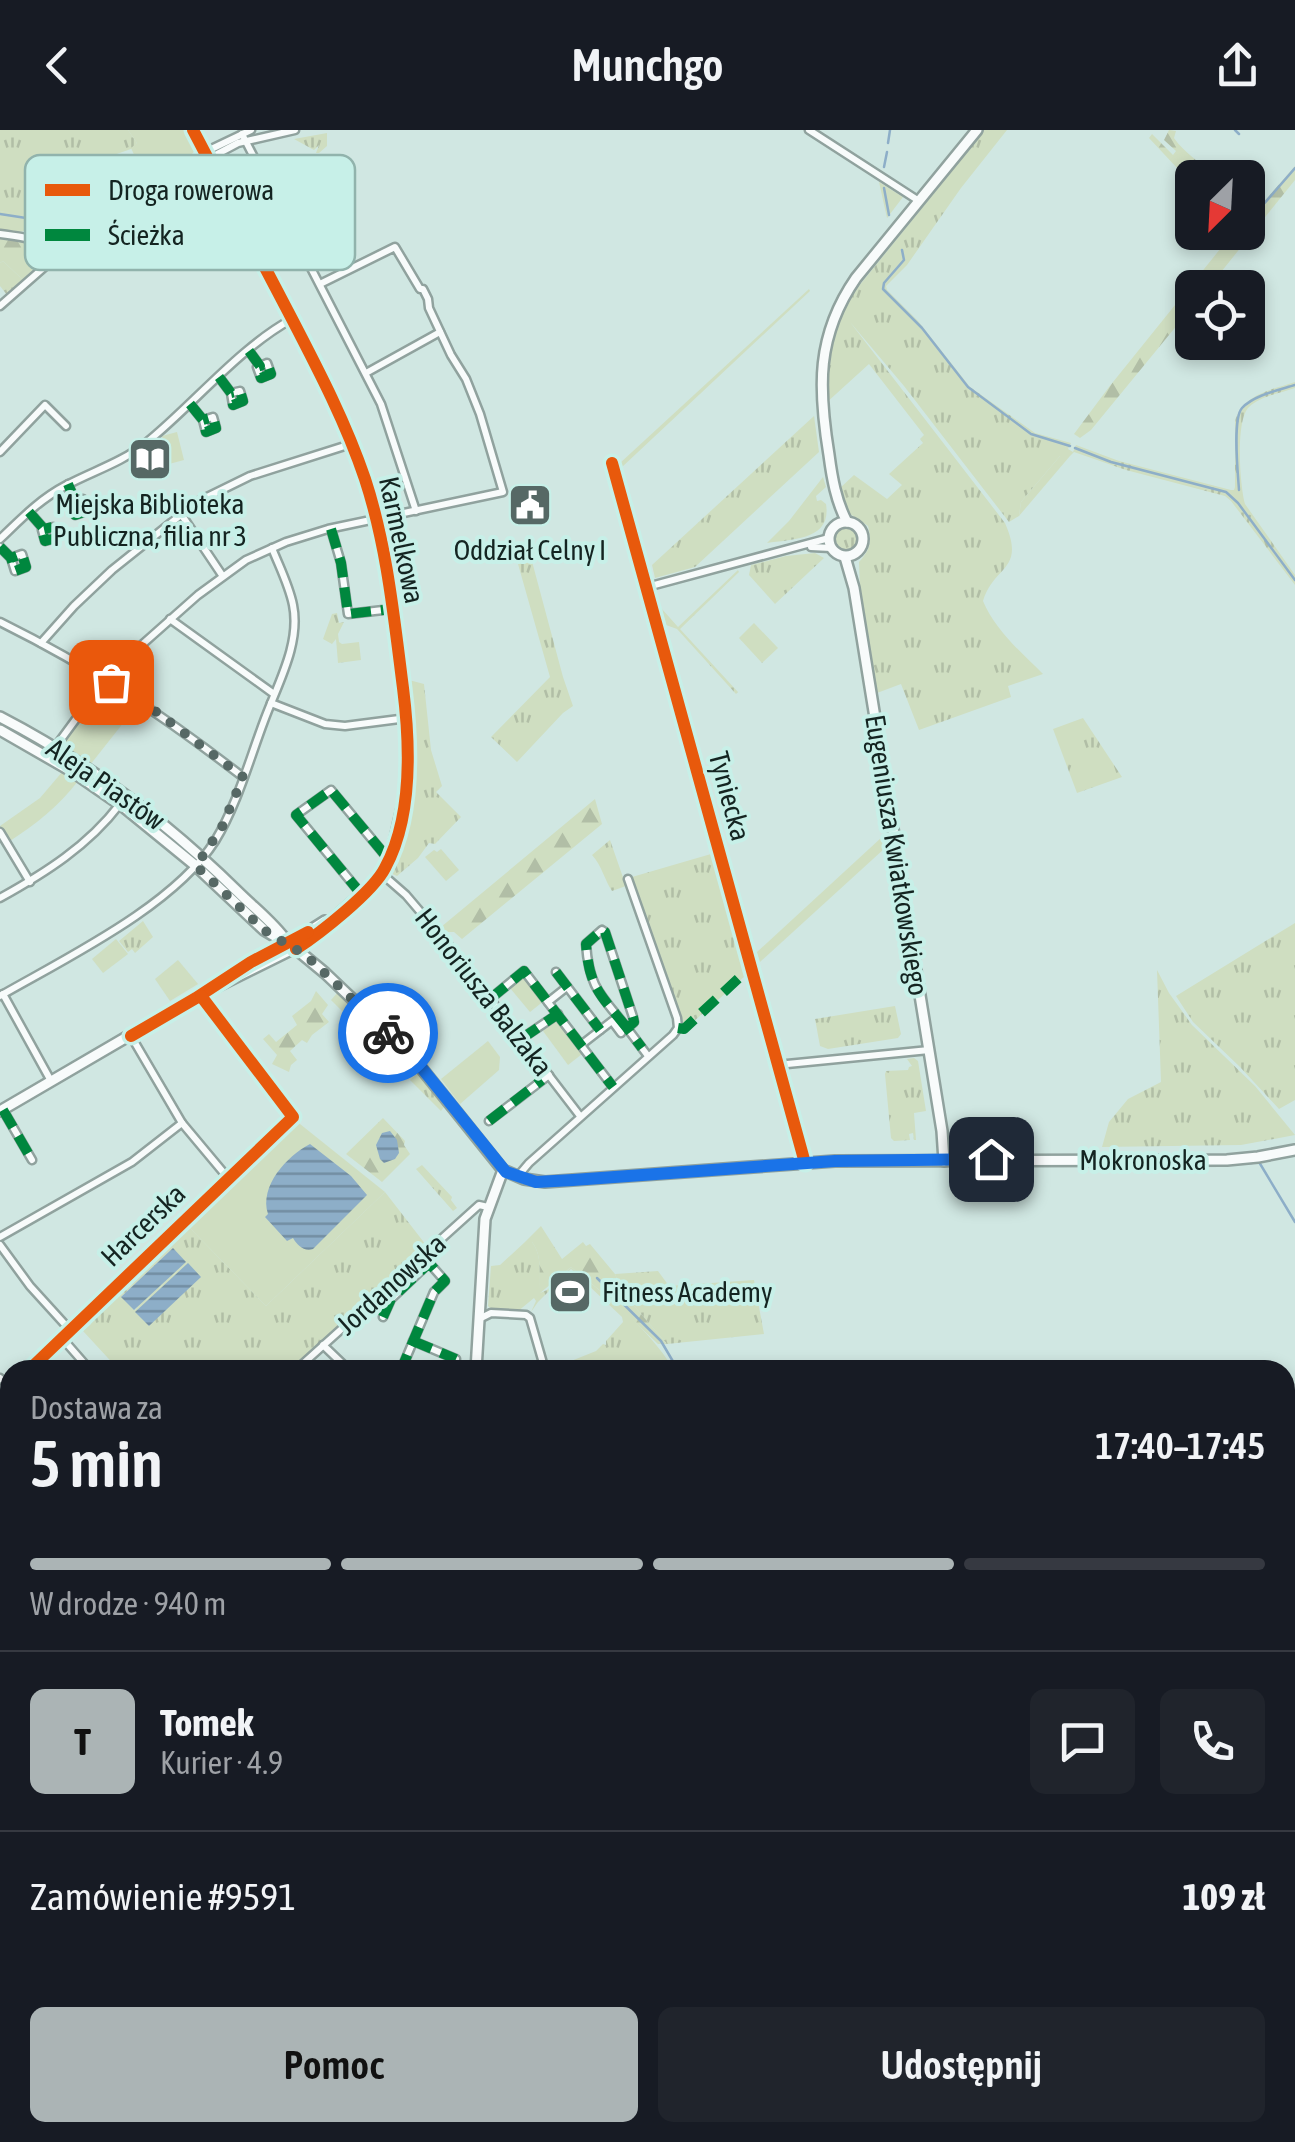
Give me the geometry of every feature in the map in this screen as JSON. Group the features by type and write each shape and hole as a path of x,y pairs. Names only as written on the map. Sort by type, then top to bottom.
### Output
{"main road":[{"name":"Karmelkowa","path":"193,130 207,155"},
{"path":"842,523 820,392 828,335 850,287 976,130"},
{"name":"Karmelkowa","path":"267,270 324,380 352,444 376,518 407,718 405,795 390,858 382,874 312,938 292,946"},
{"path":"842,523 859,527 864,536 862,548 850,556 835,552 830,543 831,531 842,523"},
{"name":"Eugeniusza Kwiatkowskiego","path":"850,556 939,1122 940,1161"},
{"name":"Aleja Piastów","path":"0,717 54,747 136,802 292,946"},
{"name":"Aleja Piastów","path":"0,730 120,804 200,862 264,930 292,946"},
{"name":"Karmelkowa","path":"292,946 338,915"},
{"path":"261,958 270,942 264,930"},
{"path":"312,938 312,961"},
{"path":"203,994 261,958 292,946"},
{"path":"292,946 410,1054 511,1174 488,1207 483,1234 477,1360"},
{"path":"1,1110 292,946"},
{"name":"Mokronoska","path":"511,1174 542,1182 802,1163 1239,1159 1295,1150"}],"street":[{"path":"245,137 251,130"},
{"path":"207,155 245,137 295,130"},
{"path":"809,130 920,201"},
{"path":"245,137 254,155"},
{"path":"0,234 25,237"},
{"path":"48,757 107,679 222,575 272,548 331,529 503,492 466,379 440,332 423,289 395,246 355,266"},
{"path":"0,306 41,270"},
{"path":"313,270 392,430 416,511"},
{"path":"320,284 348,270"},
{"path":"11,558 1,538 29,512 68,484 120,461 144,444 249,351 292,319"},
{"path":"366,373 440,332"},
{"path":"249,351 260,366"},
{"path":"219,377 231,393"},
{"path":"190,404 203,420"},
{"path":"0,451 45,405 66,426"},
{"path":"41,642 97,584 180,514 209,495 250,476 352,444"},
{"name":"Tyniecka","path":"612,463 802,1148 802,1163"},
{"path":"68,484 75,501"},
{"path":"29,512 44,529"},
{"path":"180,514 222,575"},
{"path":"331,529 342,563 344,617 392,609"},
{"path":"647,587 790,548 830,543"},
{"path":"52,1082 1,995 133,918 200,862 222,827 292,645 293,602 272,548"},
{"path":"170,619 272,699 325,724 345,726 407,718"},
{"path":"0,622 107,679 243,777"},
{"path":"362,896 296,815 331,790 390,858"},
{"path":"0,898 84,844 120,804"},
{"path":"0,832 30,882"},
{"name":"Honoriusza Balzaka","path":"382,874 406,894 580,1116"},
{"path":"511,1174 525,1166 678,1028 628,880"},
{"path":"602,930 633,1017 634,1022 624,1031 592,984 588,968 586,944 602,930"},
{"path":"490,998 524,970 613,1087"},
{"path":"556,972 600,1030"},
{"path":"548,1002 568,987"},
{"name":"Harcerska","path":"39,1360 293,1117 203,994"},
{"path":"522,1039 558,1014"},
{"path":"581,1045 612,1021 648,1056"},
{"path":"131,1036 182,1123 228,1178"},
{"path":"777,1064 928,1050"},
{"path":"489,1121 550,1075"},
{"path":"1,1110 32,1160"},
{"path":"0,1237 132,1162 182,1123"},
{"name":"Jordanowska","path":"307,1360 479,1205 488,1207"},
{"path":"0,1245 70,1330"},
{"path":"383,1317 391,1299 429,1263 445,1281 434,1292 404,1360"},
{"path":"480,1305 491,1313"},
{"path":"479,1318 491,1313 526,1314 543,1360"},
{"path":"62,1338 81,1360"},
{"path":"413,1341 451,1360"},
{"path":"323,1345 339,1360"}],"green space":[{"path":"0,130 128,130 137,143 114,155 25,155 25,216 0,211"},
{"path":"128,130 186,130 196,149 191,155 134,155 131,148 137,143"},
{"path":"981,130 1007,130 907,265 886,286 887,290 918,321 970,387 1035,433 1071,443 1068,449 1073,452 1076,445 1119,461 1231,490 1235,487 1235,421 1239,412 1259,394 1295,382 1295,388 1265,397 1249,407 1242,425 1240,454 1245,504 1295,575 1295,585 1225,496 1074,452 1060,456 1021,502 1019,516 1009,522 850,322 1005,523 1011,539 1010,559 983,601 1001,631 1043,674 1008,686 1011,697 919,730 901,684 877,693 860,590 859,562 869,546 868,526 847,512 840,488 854,475 887,499 902,485 889,474 923,443 920,439 924,435 869,364 825,404 828,362 837,323 850,297 977,140"},
{"path":"1169,130 1176,131 1174,138 1196,160 1175,160 1175,166 1149,138 1152,134 1173,155 1176,151 1164,140"},
{"path":"327,133 327,146 319,153 319,145 314,150 294,139"},
{"path":"1295,166 1295,180 1265,217 1265,200"},
{"path":"879,182 903,197 887,218"},
{"path":"0,211 25,216 25,231 9,234 0,231"},
{"path":"0,237 14,239 25,242 25,270 33,270 23,280 3,261 0,263"},
{"path":"1219,250 1239,250 1223,270 1203,270"},
{"path":"3,261 23,280 7,295 0,286"},
{"path":"810,291 621,468 620,463"},
{"path":"1175,305 1175,328 1091,430 1080,438 1074,434"},
{"path":"814,416 819,452 695,567 655,578 652,565"},
{"path":"177,432 184,460 169,464 162,436"},
{"path":"1064,455 1070,456 1019,516 1021,502"},
{"path":"823,477 826,487 816,496 817,501 826,504 823,525 809,536 767,543 789,521"},
{"path":"847,526 856,530 860,539 856,548 847,552 838,548 834,539 838,530"},
{"path":"815,553 824,558 775,604 749,575 751,565"},
{"path":"530,554 573,706 517,762 491,737 550,677 518,564 521,555"},
{"path":"738,570 680,629 736,694 677,629 666,625 662,609 678,627"},
{"path":"337,613 339,623 344,622 339,642 359,642 361,660 338,663 336,639 332,644 323,639 332,614"},
{"path":"754,623 778,648 762,663 739,638"},
{"path":"409,680 424,684 431,750 442,786 436,792 461,817 397,876 390,873 406,823 414,770"},
{"path":"107,685 139,703 90,765 62,744"},
{"path":"1083,718 1122,777 1077,793 1053,729"},
{"path":"63,771 78,781 47,814 10,841 0,826 40,798"},
{"path":"595,799 602,824 462,939 454,932 445,932 441,927"},
{"path":"882,837 884,849 760,962 757,952"},
{"path":"610,840 626,886 612,891 592,855"},
{"path":"441,849 459,870 446,881 425,857"},
{"path":"711,854 745,976 684,1030 632,877"},
{"path":"143,921 153,937 135,953 132,949 128,952 119,941"},
{"path":"1295,923 1295,1100 1279,1109 1193,1022 1176,996"},
{"path":"116,939 128,954 103,973 92,959"},
{"path":"178,960 198,984 170,1001 155,979"},
{"path":"1157,970 1192,1025 1255,1086 1295,1135 1241,1145 1102,1147 1109,1122 1128,1099 1161,1082"},
{"path":"521,975 542,1002 545,1000 530,1012 510,988"},
{"path":"316,991 328,1005 322,1014 329,1022 307,1043 302,1040 290,1051 297,1060 289,1072 272,1064 277,1055 263,1039 269,1034 276,1042 297,1025 292,1016 311,1001"},
{"path":"338,992 393,1043 394,1048 386,1055 331,1000"},
{"path":"895,1006 901,1034 898,1038 828,1049 820,1046 815,1019"},
{"path":"556,1020 582,1054 568,1065 543,1031"},
{"path":"488,1041 500,1057 499,1070 460,1104 441,1079"},
{"path":"907,1059 918,1061 926,1111 914,1113 916,1140 913,1133 909,1134 910,1140 894,1141 885,1074 908,1070 912,1066"},
{"path":"418,1073 446,1104 441,1111 410,1080"},
{"path":"383,1118 405,1141 410,1154 382,1182 346,1154"},
{"path":"295,1120 385,1192 266,1306 185,1223"},
{"path":"422,1165 452,1197 457,1208 453,1211 416,1169"},
{"path":"385,1192 426,1245 303,1360 110,1360 83,1331 91,1324 93,1311 185,1223 266,1306","holes":["174,1249 135,1310 122,1296"]},
{"path":"541,1226 562,1259 583,1242 586,1246 590,1244 615,1274 622,1292 667,1344 658,1344 571,1267 539,1294 538,1254 532,1242 525,1242"},
{"path":"525,1242 532,1242 538,1254 540,1293 571,1267 639,1326 668,1360 574,1360 606,1345 623,1322 622,1317 571,1269 531,1312 534,1298 517,1312 492,1310 488,1306 491,1266 500,1265"},
{"path":"658,1271 669,1286 754,1280 764,1334 667,1344 622,1292 615,1274"}],"water":[{"path":"390,1131 397,1140 399,1153 384,1163 376,1145 382,1133"},
{"path":"310,1144 351,1176 367,1195 310,1250 293,1238 287,1241 265,1217 268,1193 277,1173"},
{"path":"173,1248 186,1262 134,1310 121,1297"},
{"path":"188,1263 201,1277 149,1326 135,1312"}],"waterway":[{"path":"888,143 890,130"},
{"path":"1235,130 1239,134"},
{"path":"884,167 887,152"},
{"path":"1265,203 1295,168"},
{"path":"884,188 889,215"},
{"path":"0,214 25,218"},
{"path":"902,250 904,260 883,289 922,328 968,387 1031,434 1070,446"},
{"path":"1239,490 1236,435 1242,408 1260,396 1295,385"},
{"path":"1075,448 1111,462 1226,492 1295,580"},
{"path":"1280,1158 1294,1155"},
{"path":"1259,1162 1295,1222"},
{"path":"1145,1165 1252,1163"},
{"path":"597,1278 661,1341 672,1360"}],"marked path":[{"path":"249,351 260,366 257,367 261,378 271,374 267,363 260,366"},
{"path":"219,377 231,393 233,405 243,401 240,391 231,393"},
{"path":"190,404 203,420 206,432 216,428 213,417 203,420"},
{"path":"68,484 75,501 75,515 87,511 83,499 75,501"},
{"path":"29,512 44,529 45,541 56,538 53,527 44,529"},
{"path":"331,529 341,563 348,614 392,609"},
{"path":"0,547 11,558 15,571 26,567 22,554 11,558"},
{"path":"362,895 296,815 331,790 390,858"},
{"path":"627,1028 598,990 590,971 586,944 602,930 633,1017 634,1022 627,1028 642,1048"},
{"path":"490,999 524,971 613,1087"},
{"path":"556,972 600,1030"},
{"path":"678,1028 684,1029 747,974"},
{"path":"521,1039 558,1014"},
{"path":"489,1121 542,1080"},
{"path":"3,1110 32,1160"},
{"path":"383,1317 391,1299 429,1263 445,1281 434,1292 405,1360"},
{"path":"413,1341 456,1359"}],"cycle path":[{"path":"193,130 206,155"},
{"path":"266,270 341,417 373,504 393,609 407,732 405,803 385,868 358,900 296,949"},
{"path":"612,463 805,1163"},
{"path":"131,1036 251,962 308,932"},
{"path":"39,1360 293,1117 201,996"}],"way so far":[{"path":"111,682 243,777 231,810 196,866 264,930 312,961 388,1033"}],"place":[{"name":"Miejska Biblioteka Publiczna, filia nr 3","path":"150,459"},
{"name":"Oddział Celny I","path":"530,505"},
{"name":"Fitness Academy","path":"570,1292"}],"route":[{"path":"388,1033 421,1067 503,1170 524,1179 542,1182 835,1161 991,1159"}]}
